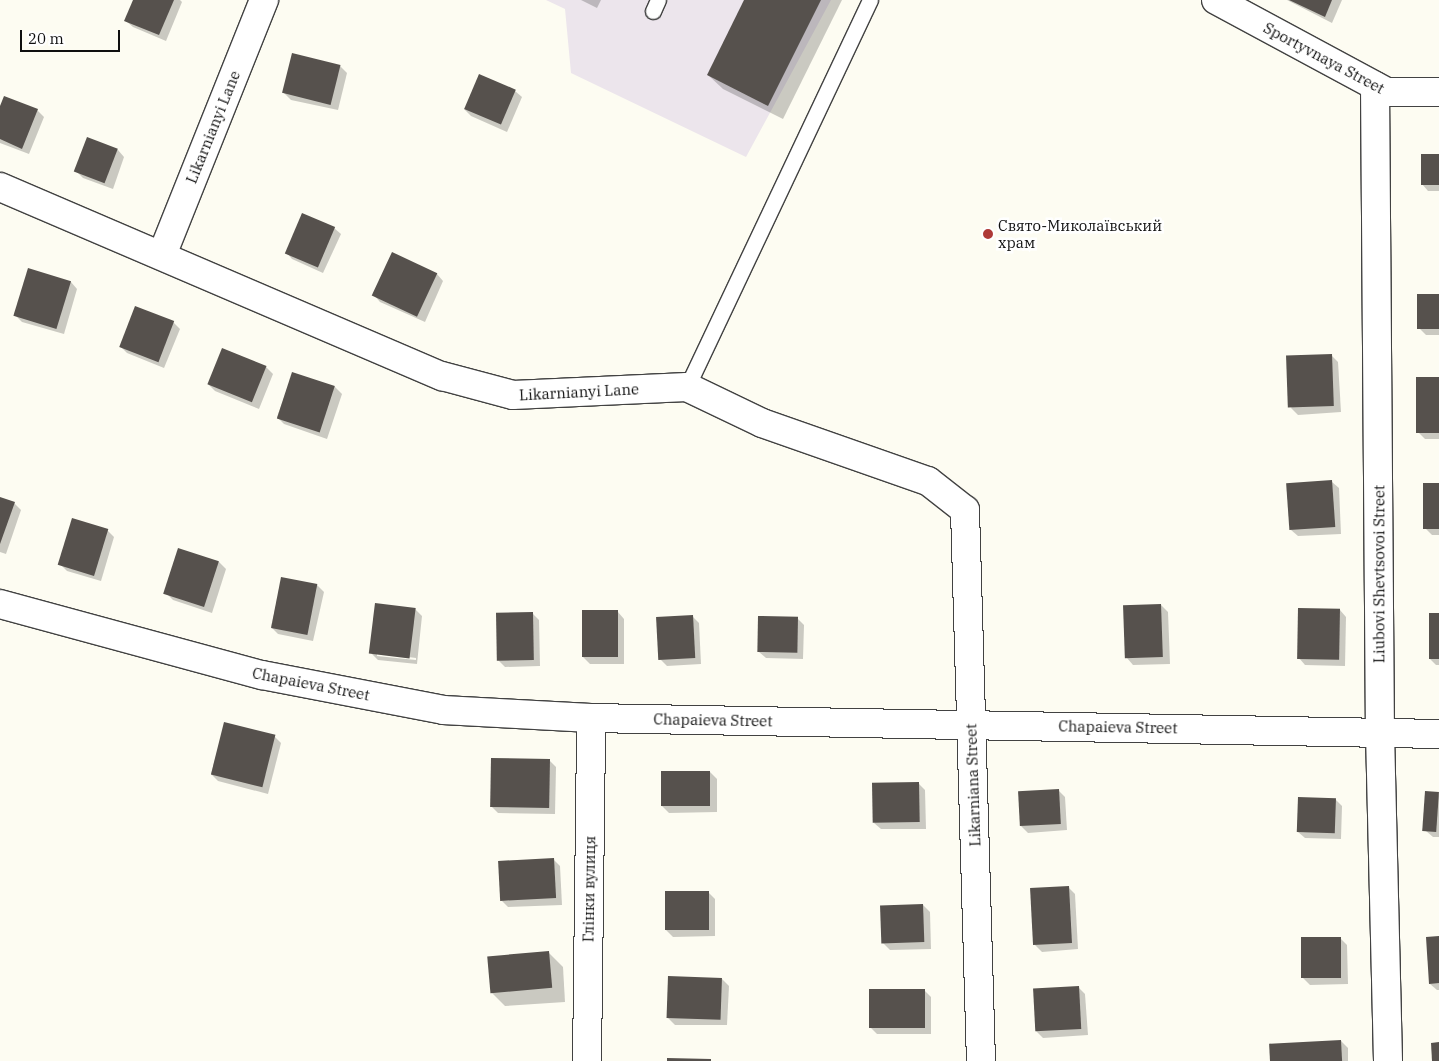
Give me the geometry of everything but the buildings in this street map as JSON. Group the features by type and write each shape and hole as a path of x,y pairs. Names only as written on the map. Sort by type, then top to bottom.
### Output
{"street":[{"name":"Likarnianyi Lane","path":"162,255 264,0"},
{"name":"Sportyvnaya Street","path":"1216,0 1387,92 1439,92"},
{"name":"Liubovi Shevtsovoi Street","path":"1375,86 1380,733 1388,1061"},
{"name":"Likarnianyi Lane","path":"0,187 442,376 513,395 686,387 762,423 928,481 965,510"},
{"name":"Likarniana Street","path":"965,510 981,1061"},
{"name":"Chapaieva Street","path":"0,604 262,675 442,710 591,718 1439,734"},
{"name":"Глінки вулиця","path":"587,1061 591,718"}],"lane":[{"path":"686,387 870,0"}],"shaded area":[{"path":"546,0 831,0 746,157 571,73 565,9"}],"place":[{"name":"Свято-Миколаївський храм","path":"988,234"}]}
